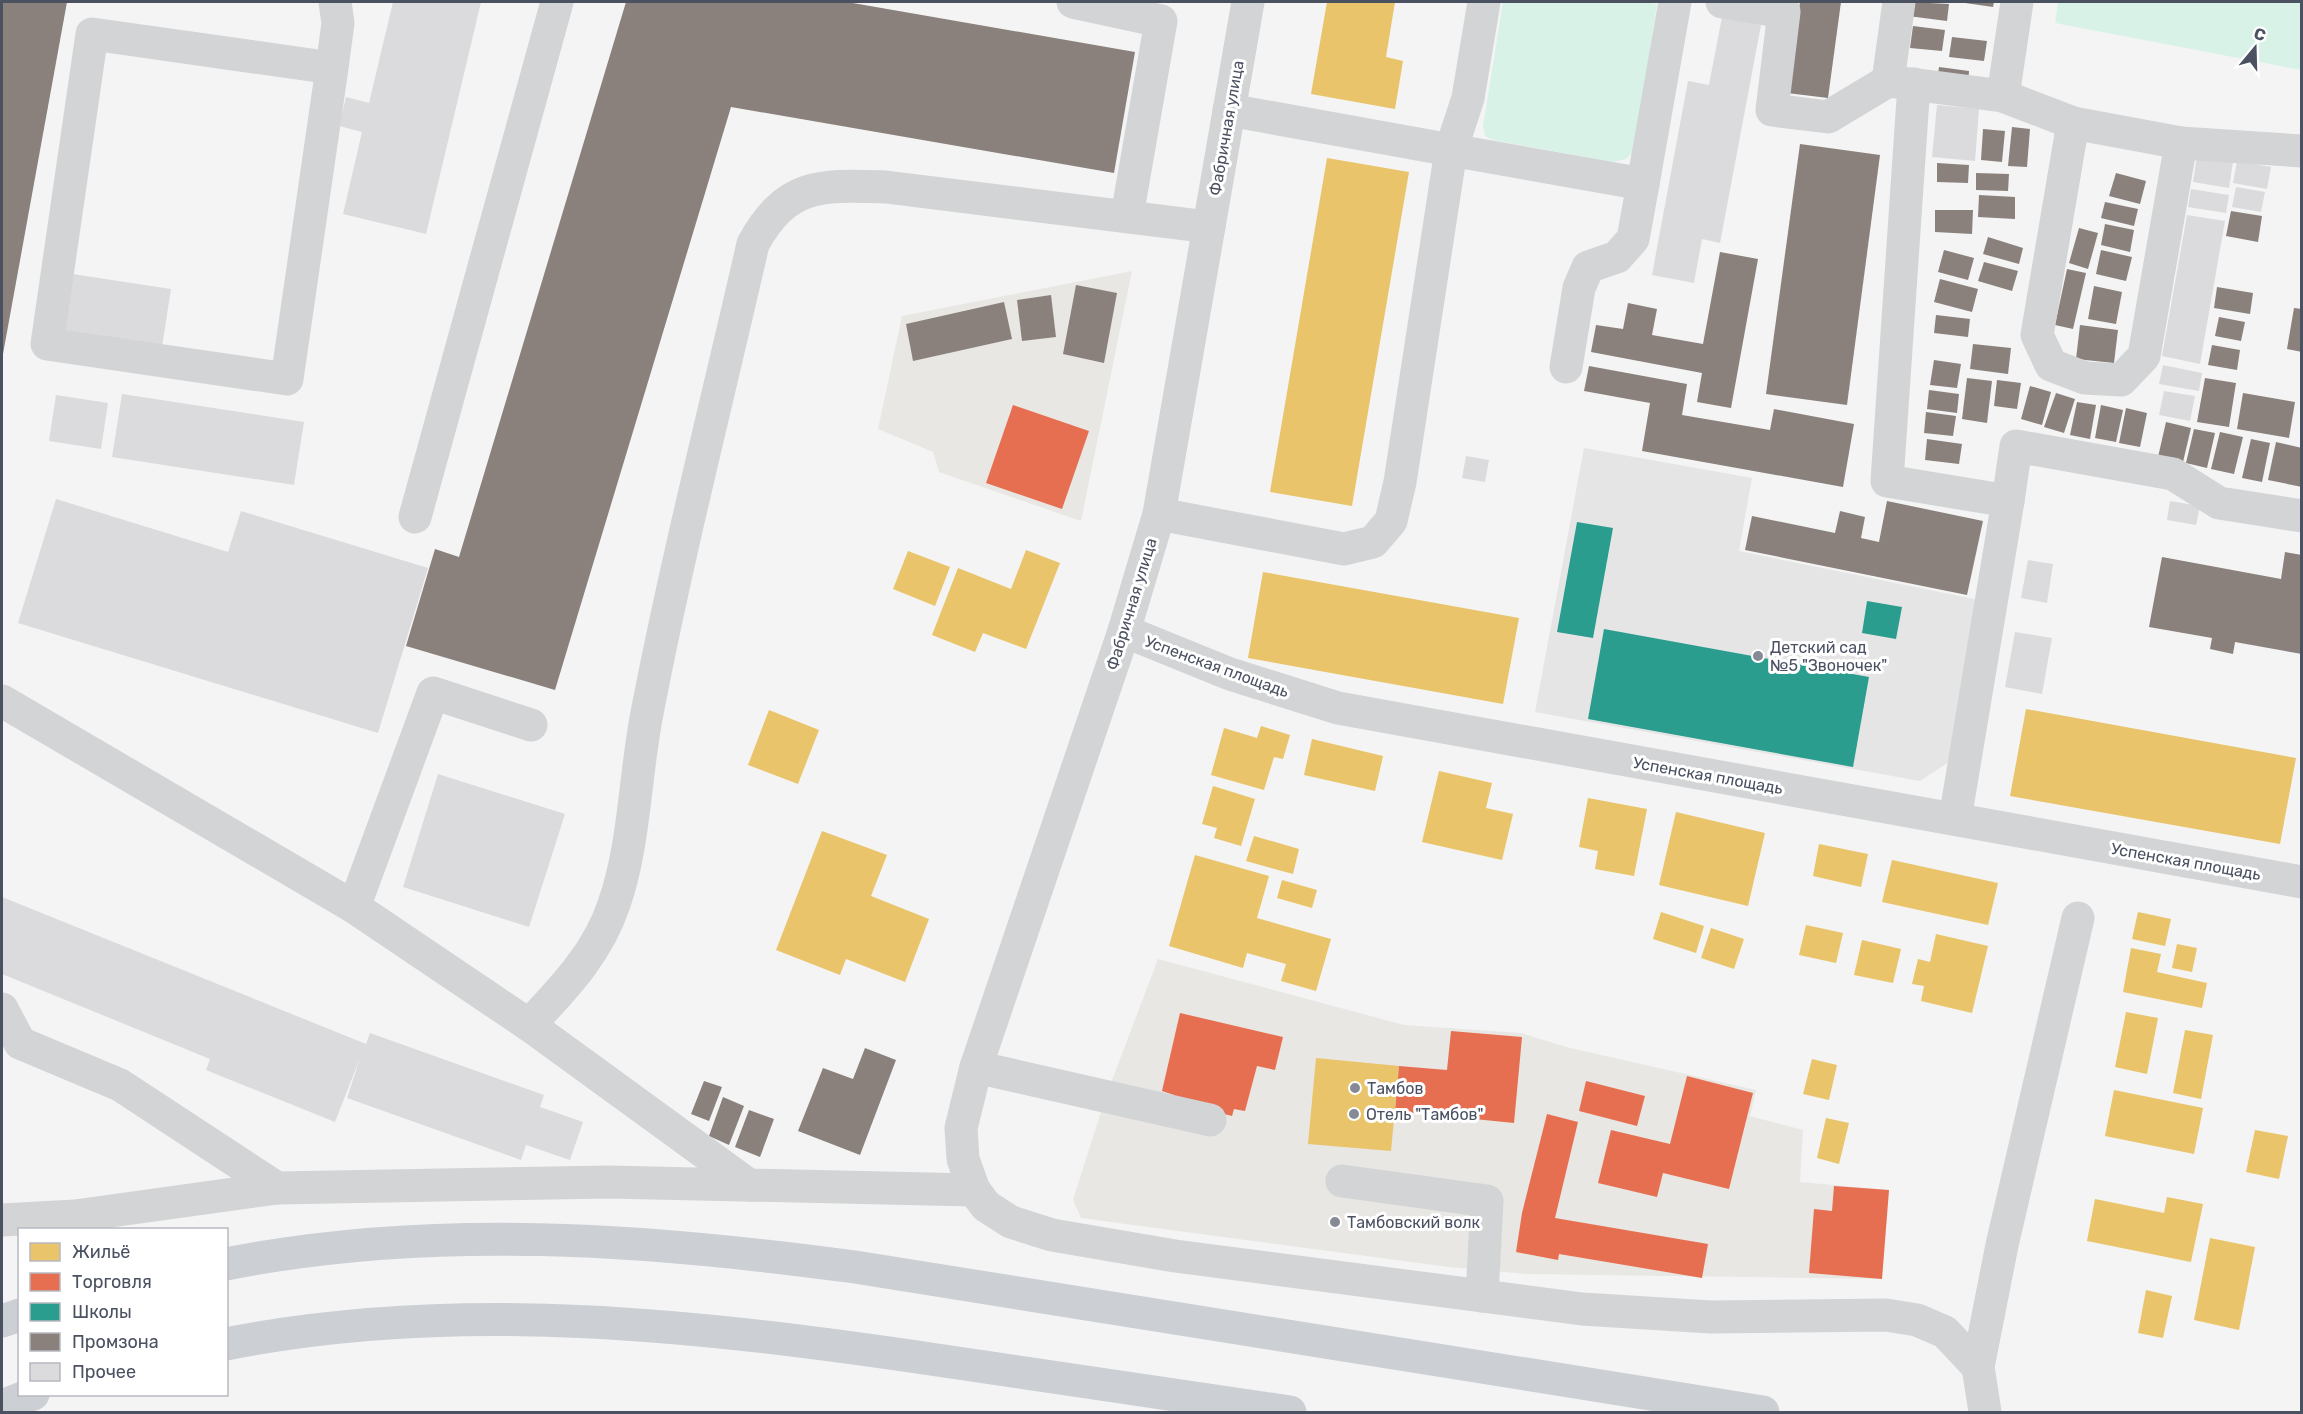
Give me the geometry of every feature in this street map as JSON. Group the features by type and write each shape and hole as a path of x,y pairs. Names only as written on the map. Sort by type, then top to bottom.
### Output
{"main road":[{"path":"228,1264 265,1256 364,1245 480,1239 601,1241 727,1250 902,1275 1756,1411"},
{"path":"2,1321 18,1316"},
{"path":"228,1344 283,1333 375,1322 469,1318 632,1323 840,1346 1290,1413"},
{"path":"2,1406 30,1396"}],"street":[{"path":"332,68 92,34 47,344 287,379 332,68 338,23 335,2"},
{"path":"415,518 557,2"},
{"path":"1073,2 1161,21 1127,216"},
{"name":"Фабричная улица","path":"974,1190 963,1159 961,1128 976,1067 1124,631 1159,514 1248,2"},
{"path":"1159,514 1344,549 1373,542 1390,521 1400,482 1451,150 1468,98 1484,2"},
{"path":"1566,367 1579,288 1588,267 1617,256 1634,239 1675,2"},
{"path":"1722,2 1784,12 1772,110 1828,117 1901,83 2003,96 2073,123 2181,143 2301,151"},
{"path":"1899,2 1901,83 1887,481 2008,501"},
{"path":"2003,96 2017,2"},
{"path":"1229,110 1643,184"},
{"path":"2073,123 2037,336 2052,365 2085,378 2121,380 2144,356 2181,143"},
{"path":"529,1026 575,976 601,937 615,903 627,847 647,709 753,244 765,222 784,202 813,189 839,185 886,188 1209,227"},
{"path":"1955,819 2016,446 2173,474 2219,503 2301,516"},
{"name":"Успенская площадь","path":"1124,631 1230,674 1338,708 2301,882"},
{"path":"354,907 433,693 531,725"},
{"path":"2,701 354,907 529,1026 749,1185"},
{"path":"1985,1413 1978,1367 2002,1245 2078,918"},
{"path":"2,1009 20,1043 120,1085 277,1188"},
{"path":"976,1067 1210,1120"},
{"path":"1342,1181 1487,1201 1482,1296"},
{"path":"2,1220 75,1216 277,1188 608,1182 974,1190 986,1206 1011,1222 1052,1235 1175,1256 1582,1309 1711,1317 1886,1315 1917,1320 1945,1332 1978,1367"}],"shaded area":[{"path":"1132,271 1081,521 939,472 933,452 878,429 902,316"},
{"name":"Детский сад №5 \"Звоночек\"","path":"1584,448 1752,478 1739,551 1979,600 1952,760 1920,781 1535,712"},
{"path":"1158,959 1404,1025 1521,1033 1566,1047 1756,1090 1750,1116 1803,1130 1800,1182 1889,1190 1882,1279 1526,1274 1449,1267 1081,1218 1073,1200 1106,1096"}],"green space":[{"path":"1503,2 1643,2 1657,4 1635,150 1626,159 1613,162 1493,140 1485,136 1483,126"},
{"path":"2058,2 2301,2 2301,70 2055,23"}],"building: Жильё":[{"path":"1327,2 1395,2 1386,57 1403,61 1395,109 1311,94"},
{"path":"1327,158 1409,172 1352,506 1270,492"},
{"path":"1026,550 1060,563 1026,649 983,633 975,652 932,635 958,568 1011,589"},
{"path":"908,551 950,567 935,606 893,589"},
{"path":"1263,572 1519,618 1503,704 1248,658"},
{"path":"2026,709 2296,758 2280,844 2010,796"},
{"path":"769,710 819,730 798,784 748,765"},
{"path":"1261,726 1290,735 1283,759 1274,757 1264,790 1211,775 1224,728 1257,738"},
{"path":"1312,739 1383,756 1375,791 1304,775"},
{"path":"1439,771 1492,783 1486,808 1513,814 1502,860 1422,842"},
{"path":"1213,786 1255,799 1241,846 1214,838 1217,828 1202,824"},
{"path":"1588,798 1647,809 1634,876 1595,869 1598,851 1579,847"},
{"path":"1676,812 1765,833 1748,906 1659,885"},
{"path":"822,831 887,855 871,896 929,919 905,982 846,959 840,975 776,950"},
{"path":"1254,836 1299,849 1293,874 1246,861"},
{"path":"1819,844 1868,854 1861,887 1813,876"},
{"path":"1195,855 1269,876 1257,918 1331,939 1316,991 1281,981 1286,964 1247,953 1243,968 1169,946"},
{"path":"1892,860 1998,883 1988,925 1882,902"},
{"path":"1282,880 1317,890 1312,908 1277,898"},
{"path":"1661,912 1704,926 1696,953 1653,939"},
{"path":"2138,912 2171,919 2165,946 2132,939"},
{"path":"1806,925 1843,933 1836,963 1799,955"},
{"path":"1711,928 1744,939 1734,969 1701,958"},
{"path":"1936,934 1988,946 1972,1013 1921,1001 1924,986 1912,984 1918,959 1930,962"},
{"path":"1862,940 1901,949 1893,983 1854,975"},
{"path":"2177,944 2197,948 2192,972 2172,968"},
{"path":"2131,948 2161,954 2157,972 2207,983 2202,1008 2123,992"},
{"path":"2126,1012 2158,1018 2147,1074 2115,1067"},
{"path":"2185,1030 2213,1035 2201,1099 2173,1093"},
{"name":"Тамбов","path":"1316,1058 1399,1066 1391,1151 1308,1144"},
{"path":"1812,1059 1837,1065 1829,1100 1803,1094"},
{"path":"2114,1090 2203,1108 2194,1154 2105,1136"},
{"path":"1826,1118 1849,1123 1839,1164 1817,1158"},
{"path":"2255,1130 2288,1136 2279,1179 2246,1172"},
{"path":"2167,1197 2203,1204 2191,1262 2087,1241 2095,1199 2164,1213"},
{"path":"2210,1238 2255,1247 2239,1330 2194,1320"},
{"path":"2146,1290 2172,1296 2163,1338 2138,1333"}],"building: Торговля":[{"path":"1013,405 1089,431 1062,509 986,483"},
{"path":"1180,1013 1283,1037 1275,1070 1257,1066 1245,1111 1234,1109 1232,1116 1172,1101 1174,1095 1162,1091"},
{"path":"1451,1031 1522,1037 1514,1123 1395,1111 1399,1066 1447,1070"},
{"path":"1687,1076 1753,1093 1729,1189 1663,1173 1657,1197 1598,1183 1611,1130 1670,1144"},
{"path":"1586,1081 1645,1096 1637,1126 1579,1111"},
{"path":"1547,1114 1578,1122 1555,1218 1708,1244 1702,1278 1559,1254 1558,1260 1516,1252 1522,1213"},
{"path":"1834,1186 1889,1190 1882,1279 1809,1273 1814,1209 1832,1211"}],"building: Школы":[{"path":"1577,522 1613,528 1593,638 1557,632"},
{"path":"1867,601 1902,607 1896,639 1862,633"},
{"path":"1604,629 1869,677 1853,767 1588,719"}],"building: Промзона":[{"path":"2,2 67,2 3,354 2,353"},
{"path":"626,2 847,2 1135,52 1114,173 731,107 555,690 406,646 435,549 459,557"},
{"path":"1800,2 1841,2 1828,98 1787,93"},
{"path":"1909,2 1949,4 1947,21 1908,16"},
{"path":"1958,2 1994,2 1993,7"},
{"path":"1913,26 1945,30 1942,51 1910,48"},
{"path":"1952,37 1987,41 1984,61 1949,57"},
{"path":"1939,67 1969,71 1968,85 1937,81"},
{"path":"2012,127 2030,129 2027,167 2008,166"},
{"path":"1983,129 2005,131 2002,162 1981,160"},
{"path":"1800,144 1880,155 1847,405 1766,394"},
{"path":"1937,163 1969,165 1968,183 1937,182"},
{"path":"1976,173 2009,174 2008,191 1976,190"},
{"path":"2116,173 2146,181 2140,204 2109,196"},
{"path":"1979,195 2015,197 2015,219 1978,217"},
{"path":"2105,202 2138,209 2134,226 2101,218"},
{"path":"1935,210 1973,210 1972,234 1935,232"},
{"path":"2231,211 2262,216 2258,242 2226,236"},
{"path":"2105,224 2134,230 2130,252 2101,245"},
{"path":"2079,228 2098,233 2088,269 2069,263"},
{"path":"1988,237 2023,248 2019,264 1983,254"},
{"path":"1944,250 1974,258 1968,280 1938,272"},
{"path":"2101,250 2132,257 2126,281 2096,274"},
{"path":"1720,252 1758,259 1731,408 1697,402 1702,373 1591,352 1596,325 1623,329 1628,303 1657,309 1652,335 1703,344"},
{"path":"1984,262 2018,271 2012,291 1978,281"},
{"path":"2067,269 2086,273 2073,329 2055,325"},
{"path":"1940,279 1978,289 1972,312 1934,302"},
{"path":"1076,285 1117,293 1104,363 1063,354"},
{"path":"2094,286 2122,292 2116,324 2088,319"},
{"path":"2217,287 2253,293 2250,314 2214,308"},
{"path":"1051,295 1056,337 1022,341 1017,300"},
{"path":"1004,302 1012,339 913,361 906,324"},
{"path":"2294,308 2302,309 2302,352 2287,349"},
{"path":"1936,315 1970,319 1968,337 1934,333"},
{"path":"2219,317 2245,322 2241,341 2215,336"},
{"path":"2080,325 2118,330 2114,363 2076,359"},
{"path":"1973,344 2011,348 2008,374 1970,369"},
{"path":"2212,345 2240,350 2237,370 2208,365"},
{"path":"1934,360 1961,364 1957,388 1930,385"},
{"path":"1589,366 1687,384 1682,415 1770,430 1774,409 1854,424 1843,487 1642,451 1650,403 1584,391"},
{"path":"1967,378 1992,381 1987,423 1962,419"},
{"path":"2205,378 2236,383 2229,427 2197,422"},
{"path":"1997,380 2021,383 2017,409 1994,406"},
{"path":"2030,386 2051,392 2042,425 2021,419"},
{"path":"1929,390 1959,394 1957,413 1927,409"},
{"path":"2056,393 2075,399 2064,433 2044,427"},
{"path":"2243,393 2295,402 2289,438 2237,429"},
{"path":"2077,402 2096,405 2090,439 2070,435"},
{"path":"2101,405 2123,410 2116,442 2095,438"},
{"path":"2126,408 2147,413 2140,447 2119,443"},
{"path":"1926,412 1956,416 1953,436 1924,433"},
{"path":"2166,422 2191,428 2183,462 2158,457"},
{"path":"2194,429 2215,433 2207,468 2186,463"},
{"path":"2220,432 2243,437 2234,474 2211,469"},
{"path":"1927,439 1962,444 1959,464 1925,460"},
{"path":"2251,439 2270,443 2262,482 2242,478"},
{"path":"2276,442 2302,448 2302,487 2268,480"},
{"path":"1887,501 1983,521 1967,595 1745,550 1752,516 1835,533 1840,511 1865,517 1861,538 1879,542"},
{"path":"2285,552 2302,555 2302,654 2235,642 2233,654 2210,649 2212,638 2149,627 2162,557 2281,579"},
{"path":"865,1048 896,1060 860,1155 798,1131 823,1068 853,1079"},
{"path":"704,1081 722,1087 709,1121 691,1114"},
{"path":"723,1097 744,1106 729,1145 709,1136"},
{"path":"749,1110 774,1119 760,1157 735,1147"}],"building: Прочее":[{"path":"393,2 481,2 426,234 343,214 362,132 339,126 346,97 369,103"},
{"path":"1722,17 1761,25 1720,243 1702,239 1694,283 1652,275 1688,81 1709,85"},
{"path":"1937,105 1979,109 1975,161 1932,157"},
{"path":"2197,156 2233,162 2229,188 2193,182"},
{"path":"2237,161 2271,167 2267,189 2233,183"},
{"path":"2236,187 2265,192 2261,212 2232,207"},
{"path":"2191,189 2229,195 2226,213 2188,207"},
{"path":"2187,215 2225,221 2200,364 2162,356"},
{"path":"66,273 171,289 162,347 57,331"},
{"path":"2163,365 2202,373 2199,391 2159,384"},
{"path":"2164,391 2195,396 2190,421 2159,415"},
{"path":"122,394 304,422 294,485 112,457"},
{"path":"56,395 108,403 101,449 49,441"},
{"path":"1466,456 1489,460 1485,482 1462,478"},
{"path":"56,499 228,552 241,511 428,568 378,733 18,623"},
{"path":"2170,501 2200,506 2196,525 2167,520"},
{"path":"2028,560 2053,564 2047,603 2021,598"},
{"path":"2015,632 2052,638 2042,694 2005,687"},
{"path":"438,774 565,814 529,927 403,887"},
{"path":"2,897 366,1044 370,1033 544,1095 540,1107 583,1122 570,1160 526,1145 521,1160 347,1098 360,1058 335,1122 206,1070 210,1059 2,974"}],"place":[{"name":"Детский сад №5 \"Звоночек\"","path":"1758,656"},
{"name":"Тамбов","path":"1355,1088"},
{"name":"Отель \"Тамбов\"","path":"1354,1114"},
{"name":"Тамбовский волк","path":"1335,1222"}]}
